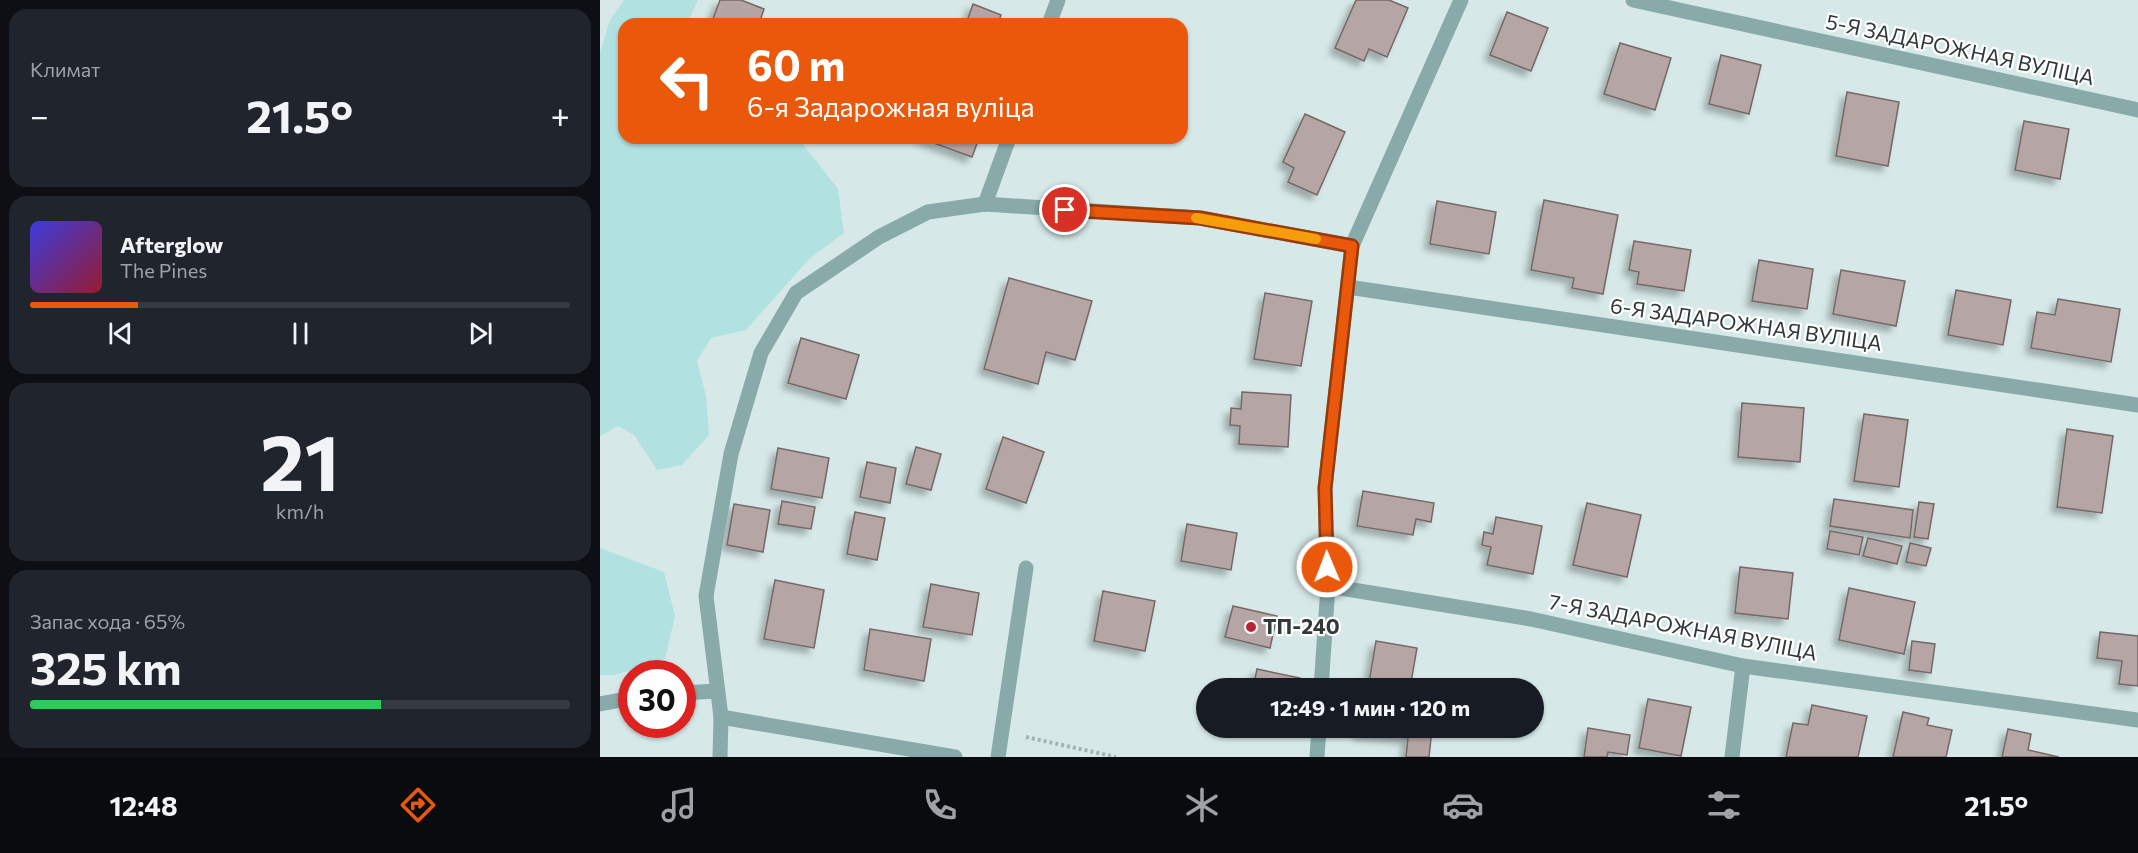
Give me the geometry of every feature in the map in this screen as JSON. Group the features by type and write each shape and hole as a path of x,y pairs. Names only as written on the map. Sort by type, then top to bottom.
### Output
{"street":[{"path":"1051,18 1058,0"},
{"path":"1322,678 1328,586 1325,488 1352,246 1461,0"},
{"name":"5-Я ЗАДАРОЖНАЯ ВУЛІЦА","path":"1633,0 2138,110"},
{"path":"986,204 1007,144"},
{"path":"720,757 721,717 706,596 731,454 761,353 796,293 879,237 928,212 986,204 1200,218 1352,246"},
{"name":"6-Я ЗАДАРОЖНАЯ ВУЛІЦА","path":"1348,287 2138,405"},
{"path":"999,757 1026,568"},
{"name":"7-Я ЗАДАРОЖНАЯ ВУЛІЦА","path":"1328,586 1531,619 1743,666 2138,720"},
{"path":"1732,757 1743,666"},
{"path":"696,692 717,691"},
{"path":"600,704 618,701"},
{"path":"721,717 955,757"},
{"path":"1317,757 1318,738"}],"path":[{"path":"1003,732 1116,757"}],"shaded area":[{"path":"624,0 698,0 690,18 618,18 618,144 803,144 838,189 844,233 809,259 746,330 711,338 697,361 706,396 709,435 682,465 657,470 634,435 618,426 600,436 600,52 610,20"},
{"path":"600,548 664,572 675,616 665,659 618,660 618,674 600,675"}],"building":[{"path":"720,0 741,0 764,9 761,18 713,18"},
{"path":"1356,0 1389,0 1408,8 1387,57 1369,49 1364,61 1335,48"},
{"path":"973,4 1001,15 1000,18 968,18"},
{"path":"1507,12 1548,28 1531,71 1490,55"},
{"path":"1620,43 1671,58 1655,110 1604,94"},
{"path":"1721,55 1761,65 1749,114 1709,104"},
{"path":"1847,92 1899,102 1888,166 1836,156"},
{"path":"1305,114 1345,132 1317,195 1288,182 1294,168 1283,162"},
{"path":"2024,121 2069,129 2060,179 2015,170"},
{"path":"936,144 977,144 972,157"},
{"path":"1544,200 1618,215 1603,294 1572,288 1574,278 1531,270"},
{"path":"1437,201 1496,212 1489,254 1430,244"},
{"path":"1634,241 1691,250 1684,291 1637,284 1639,272 1629,270"},
{"path":"1759,260 1813,269 1807,309 1752,301"},
{"path":"1841,270 1905,281 1896,326 1833,314"},
{"path":"1009,278 1092,301 1075,360 1046,352 1038,384 984,369"},
{"path":"1956,290 2011,300 2003,345 1948,335"},
{"path":"1265,293 1312,301 1301,366 1254,359"},
{"path":"2058,299 2120,309 2111,362 2031,348 2037,312 2055,315"},
{"path":"801,338 859,355 846,399 788,383"},
{"path":"1242,392 1291,395 1288,447 1239,444 1240,426 1230,425 1231,408 1241,409"},
{"path":"1742,403 1804,408 1800,462 1738,457"},
{"path":"1864,414 1908,420 1899,487 1854,481"},
{"path":"2067,429 2113,436 2102,513 2057,507"},
{"path":"1003,437 1044,452 1026,503 986,489"},
{"path":"916,447 941,454 931,490 906,484"},
{"path":"778,448 829,458 822,498 771,489"},
{"path":"867,462 896,468 890,503 860,497"},
{"path":"1363,491 1434,503 1431,522 1416,519 1413,535 1357,526"},
{"path":"1834,499 1913,510 1910,538 1830,526"},
{"path":"782,501 815,507 811,529 778,524"},
{"path":"1919,502 1934,504 1928,539 1914,537"},
{"path":"1587,503 1641,515 1627,577 1573,565"},
{"path":"734,504 770,510 763,552 727,545"},
{"path":"855,512 885,518 877,560 847,554"},
{"path":"1496,517 1542,526 1533,574 1487,565 1491,547 1482,545 1484,532 1493,534"},
{"path":"1187,524 1237,533 1231,570 1181,561"},
{"path":"1830,531 1863,537 1859,555 1827,549"},
{"path":"1868,538 1902,546 1897,564 1863,556"},
{"path":"1910,543 1931,548 1926,566 1906,562"},
{"path":"1740,567 1793,573 1788,619 1735,613"},
{"path":"775,580 824,590 814,648 764,639"},
{"path":"931,584 979,593 972,635 923,627"},
{"path":"1849,588 1915,602 1904,654 1839,640"},
{"path":"1103,591 1155,601 1145,651 1094,641"},
{"name":"ТП-240","path":"1233,606 1277,616 1270,648 1225,637"},
{"path":"870,629 931,639 924,681 864,670"},
{"path":"2100,632 2138,636 2138,686 2119,684 2122,661 2097,658"},
{"path":"1376,641 1417,648 1412,678 1370,678"},
{"path":"1912,641 1935,644 1931,673 1909,670"},
{"path":"1257,669 1300,678 1255,678"},
{"path":"1648,699 1691,707 1681,756 1639,748"},
{"path":"1812,705 1867,716 1858,757 1786,757 1793,723 1808,725"},
{"path":"1903,712 1929,718 1927,725 1952,730 1946,757 1893,757"},
{"path":"1588,728 1630,735 1627,755 1608,752 1607,757 1584,757"},
{"path":"2008,729 2031,734 2028,750 2059,757 2002,757"},
{"path":"1408,738 1431,738 1429,757 1406,757"}],"slow traffic":[{"path":"1196,218 1316,239"}],"place":[{"name":"ТП-240","path":"1251,627"}],"route":[{"path":"1065,210 1200,218 1352,246 1325,488 1327,567"}]}
